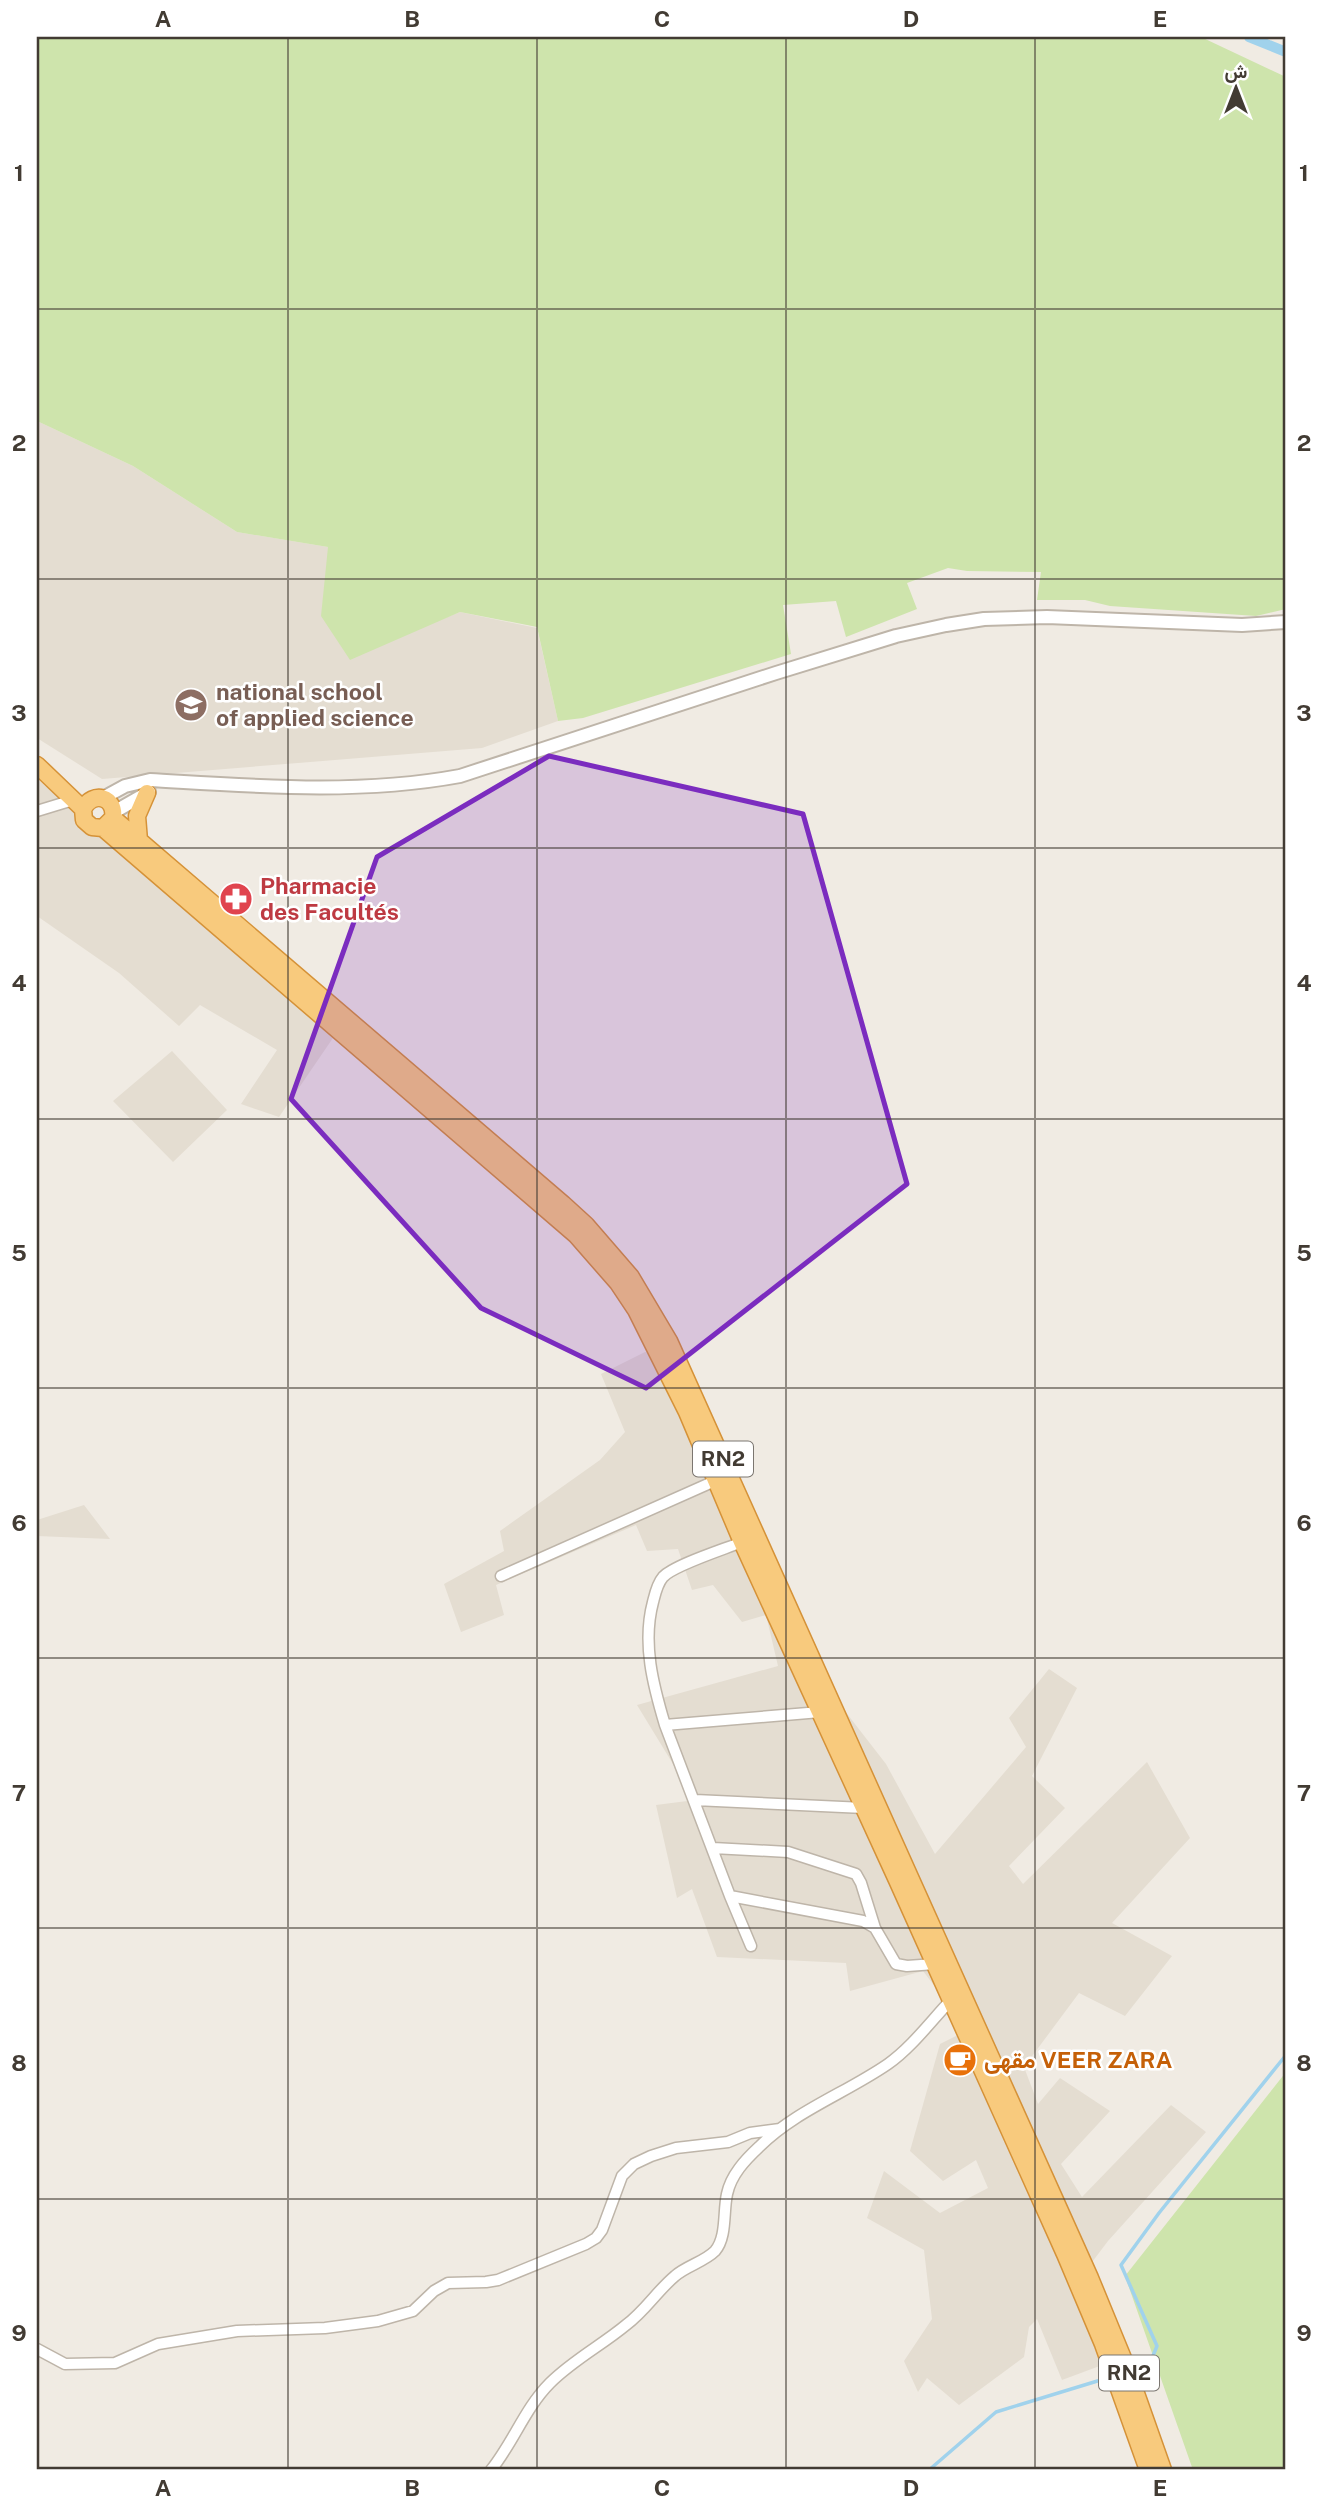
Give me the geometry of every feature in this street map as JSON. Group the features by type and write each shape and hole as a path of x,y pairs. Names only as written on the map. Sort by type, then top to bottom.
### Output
{"highway":[{"name":"RN2","path":"37,765 55,781 88,801 111,803 110,819 98,828 84,820 88,801"},
{"path":"139,841 137,816 147,793"},
{"name":"RN2","path":"110,819 571,1211 631,1277 669,1341 1001,2077 1090,2278 1127,2368 1163,2470"},
{"name":"RN2","path":"110,819 576,1235 618,1283 636,1310 718,1480 742,1542 1104,2344 1148,2470"}],"street":[{"path":"37,811 88,801 137,781 321,788 390,786 460,776 896,636 984,619 1047,618 1242,625 1286,622"},
{"path":"110,819 167,781"},
{"path":"501,1576 718,1480"},
{"path":"742,1542 670,1572 658,1585 648,1620 648,1639 655,1691 665,1725 751,1946"},
{"path":"665,1725 820,1712"},
{"path":"695,1800 864,1808"},
{"path":"713,1848 788,1852 856,1874 875,1928 896,1964 934,1964"},
{"path":"730,1896 863,1920 875,1928"},
{"path":"491,2470 548,2385 578,2359 626,2326 673,2277 715,2250 722,2233 727,2193 745,2161 780,2129 891,2062 951,2000"},
{"path":"37,2348 65,2364 115,2363 158,2344 198,2337 237,2331 346,2326 378,2321 413,2311 434,2291 448,2283 498,2280 596,2238 602,2230 626,2171 650,2156 676,2148 728,2142 750,2133 780,2129"}],"highlighted area":[{"path":"549,756 803,814 907,1184 646,1388 481,1308 291,1099 377,857"}],"shaded area":[{"path":"37,421 133,466 237,532 328,547 417,629 460,612 537,628 558,721 482,748 102,779 37,738"},
{"path":"37,779 335,1035 279,1117 241,1104 277,1050 200,1005 179,1026 119,973 37,916"},
{"path":"172,1051 227,1110 173,1162 113,1101"},
{"path":"645,1352 669,1358 796,1648 886,1764 935,1854 1026,1747 1009,1718 1049,1669 1077,1688 1032,1776 1065,1808 1009,1866 1023,1884 1147,1762 1190,1838 1112,1923 1172,1956 1125,2016 1079,1993 1024,2067 1038,2104 1060,2078 1110,2111 1061,2164 1082,2197 1171,2105 1206,2132 1108,2241 1074,2286 1105,2364 1062,2380 1037,2319 1029,2327 1024,2357 959,2405 927,2378 918,2392 904,2361 932,2319 924,2250 867,2218 884,2171 940,2213 988,2188 976,2160 943,2181 910,2151 940,2044 968,2030 923,1971 850,1991 846,1963 717,1957 692,1889 677,1898 656,1805 695,1800 637,1705 778,1666 766,1615 742,1622 713,1585 692,1590 678,1549 647,1551 636,1525 496,1585 504,1615 461,1632 444,1584 504,1551 500,1531 600,1460 625,1432 601,1374"},
{"path":"84,1505 110,1539 37,1536 37,1520"}],"green space":[{"path":"37,37 1201,37 1286,77 1286,609 1256,616 1110,606 1085,600 1037,600 1041,572 967,571 948,568 907,583 917,609 846,637 836,601 783,605 791,654 583,718 558,721 537,627 460,612 350,660 321,616 328,547 237,532 133,466 37,421"},
{"path":"1286,2072 1286,2470 1193,2470 1125,2276"}],"waterway":[{"path":"1249,37 1286,52"},
{"path":"1148,2368 1157,2346 1121,2265 1159,2213 1286,2055"},
{"path":"929,2470 996,2412 1104,2379"}],"place":[{"name":"national school of applied science","path":"191,705"},
{"name":"Pharmacie des Facultés","path":"236,899"},
{"name":"مقهى VEER ZARA","path":"960,2060"}]}
